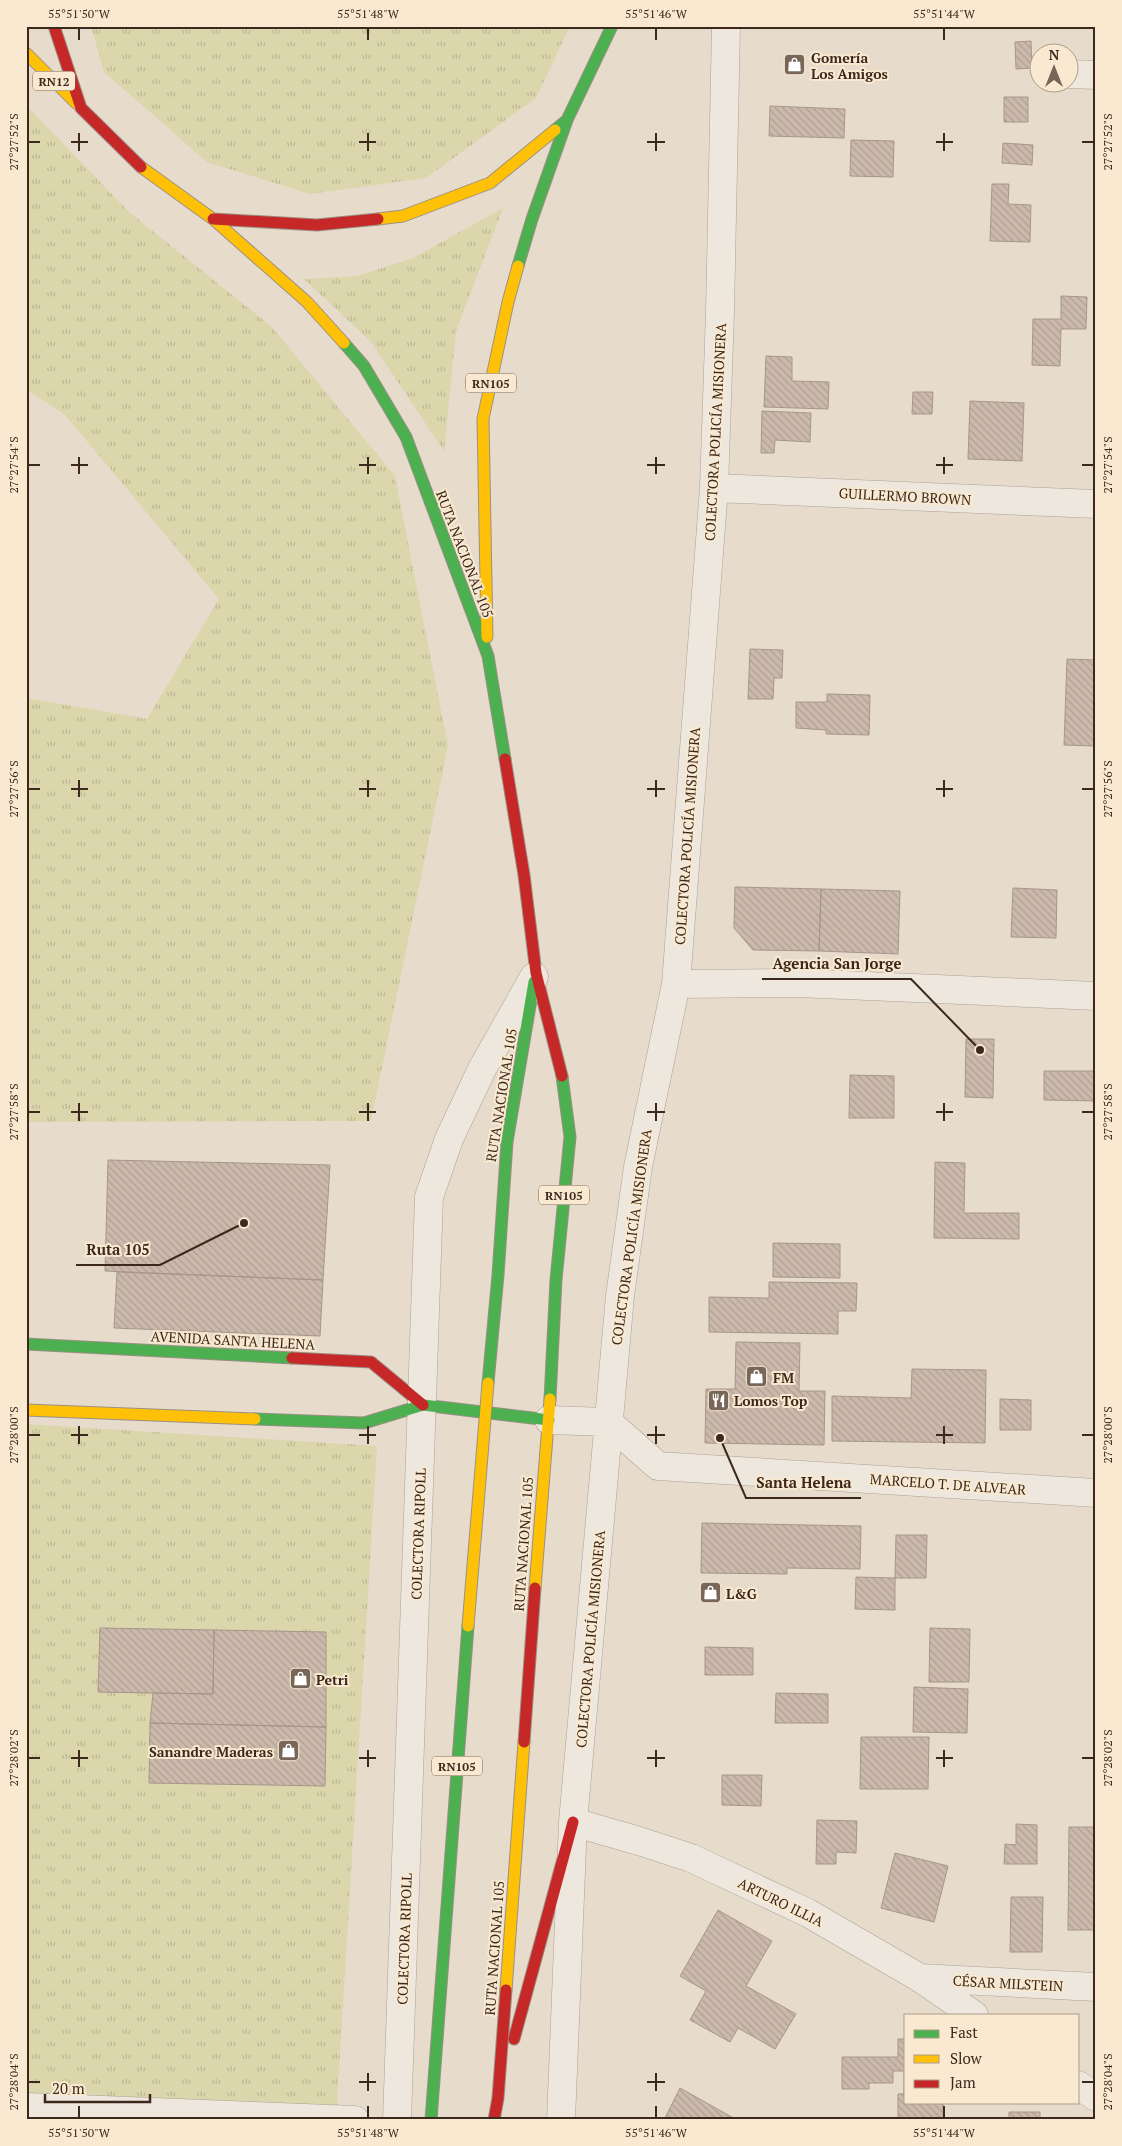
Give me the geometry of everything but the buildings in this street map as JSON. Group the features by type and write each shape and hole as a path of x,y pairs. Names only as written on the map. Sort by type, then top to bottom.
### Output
{"main road":[{"name":"RN105","path":"54,26 81,108 140,166 213,219 317,224 403,216 490,183 567,120"},
{"name":"RN105","path":"488,656 483,419 508,302 532,219 567,120 612,26"},
{"name":"RN12","path":"26,53 81,108"},
{"name":"RUTA NACIONAL 105","path":"213,219 307,302 364,366 406,437 488,656 524,875 536,973 562,1074 570,1137 556,1280 548,1420 539,1521 498,2098 494,2120"},
{"name":"RUTA NACIONAL 105","path":"431,2120 476,1511 486,1412 506,1142 536,973"},
{"name":"AVENIDA SANTA HELENA","path":"26,1344 370,1362 423,1405"},
{"path":"26,1410 364,1423 423,1405 548,1420"},
{"path":"498,2098 573,1822"}],"street":[{"name":"COLECTORA POLICÍA MISIONERA","path":"561,2120 573,1822 620,1296 638,1167 676,984 714,488 726,26"},
{"path":"1080,74 1096,75"},
{"name":"GUILLERMO BROWN","path":"714,488 1096,504"},
{"name":"COLECTORA RIPOLL","path":"397,2120 429,1197 449,1139 482,1069 536,973"},
{"path":"676,984 798,983 1096,996"},
{"path":"548,1420 608,1422"},
{"name":"MARCELO T. DE ALVEAR","path":"608,1422 658,1466 1096,1493"},
{"name":"ARTURO ILLIA","path":"573,1822 691,1858 808,1912 920,1978 973,2014"},
{"name":"CÉSAR MILSTEIN","path":"920,1978 1096,1987"},
{"path":"1080,2086 1096,2097"},
{"path":"26,2106 355,2120"}],"green space":[{"path":"91,26 570,26 536,98 426,178 310,194 207,162 104,72"},
{"path":"26,105 130,213 271,326 395,476 448,746 371,1121 26,1122 26,698 147,719 219,599 65,415 26,389"},
{"path":"503,208 456,331 444,451 371,342 304,279 357,276 413,258"},
{"path":"26,1424 377,1446 336,2120 26,2120"}],"traffic: fast":[{"path":"555,130 567,120 612,26"},
{"path":"518,266 532,219 567,120"},
{"path":"344,343 364,366 406,437 488,656 505,759"},
{"path":"488,1383 507,1142 534,982"},
{"path":"550,1399 556,1280 570,1137 562,1076"},
{"path":"26,1344 292,1358"},
{"path":"255,1419 364,1423 423,1405 549,1420"},
{"path":"431,2120 468,1626"}],"traffic: slow":[{"path":"26,53 76,103"},
{"path":"378,219 403,216 490,183 555,130"},
{"path":"141,167 213,219 307,302 344,343"},
{"path":"487,637 483,419 508,302 518,266"},
{"path":"468,1626 488,1383"},
{"path":"535,1588 550,1399"},
{"path":"26,1410 255,1419"},
{"path":"506,1990 524,1742"}],"traffic: jam":[{"path":"54,26 81,108 141,167"},
{"path":"213,219 317,225 378,219"},
{"path":"505,759 524,875 536,973 562,1076"},
{"path":"292,1358 371,1362 423,1405"},
{"path":"524,1742 535,1588"},
{"path":"514,2039 573,1822"},
{"path":"494,2120 498,2098 506,1990"}],"place":[{"name":"Gomería Los Amigos","path":"795,65"},
{"name":"Agencia San Jorge","path":"980,1050"},
{"name":"Ruta 105","path":"244,1223"},
{"name":"FM","path":"757,1377"},
{"name":"Lomos Top","path":"718,1400"},
{"name":"Santa Helena","path":"720,1438"},
{"name":"L&G","path":"710,1593"},
{"name":"Petri","path":"300,1679"},
{"name":"Sanandre Maderas","path":"289,1751"}]}
